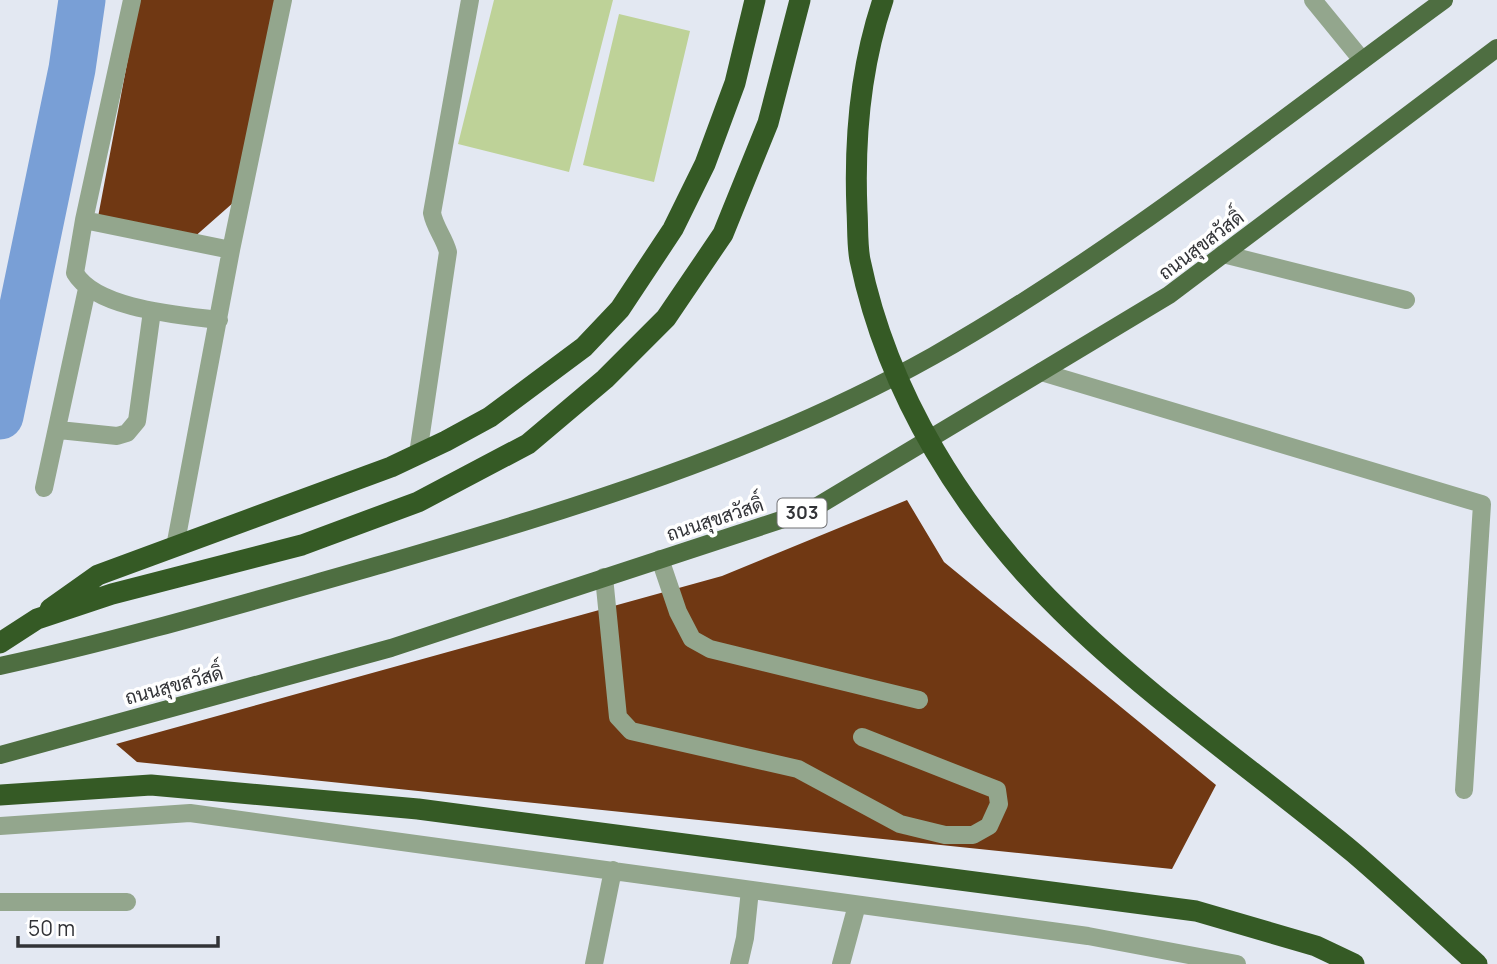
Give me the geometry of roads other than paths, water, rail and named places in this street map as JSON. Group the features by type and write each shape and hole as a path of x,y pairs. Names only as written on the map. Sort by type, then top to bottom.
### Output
{"highway":[{"path":"0,643 98,575 418,454 490,417 584,347 620,309 673,229 705,164 735,83 755,0"},
{"path":"37,619 112,594 302,545 418,502 528,444 605,379 666,317 723,234 768,123 800,0"},
{"path":"883,0 859,96 856,187 860,258 885,348 947,472 988,532 1061,612 1163,702 1355,854 1477,964"},
{"path":"0,795 151,785 418,809 1196,911 1316,946 1354,964"}],"main road":[{"path":"0,666 109,643 602,499 734,451 830,408 933,356 1168,203 1444,0"},
{"name":"ถนนสุขสวัสดิ์","path":"0,755 391,648 811,510 1169,295 1497,48"}],"street":[{"path":"132,0 75,273 87,289 152,311 219,320"},
{"path":"175,547 231,250 283,0"},
{"path":"418,454 448,252 443,235 435,226 432,213 470,0"},
{"path":"1313,0 1362,60"},
{"path":"84,220 231,250"},
{"path":"1223,254 1406,300"},
{"path":"44,488 87,289"},
{"path":"58,430 117,436 127,433 137,421 152,311"},
{"path":"1041,372 1482,504 1464,790"},
{"path":"660,559 678,612 692,639 710,649 919,700"},
{"path":"604,578 618,717 631,731 798,769 900,824 945,835 974,835 989,826 999,804 997,790 862,737"},
{"path":"0,826 190,813 1088,936 1237,964"},
{"path":"594,964 613,870"},
{"path":"739,964 746,938 750,890"},
{"path":"0,902 127,902"},
{"path":"841,964 857,905"}],"waterway":[{"path":"0,416 72,69 82,0"}]}
